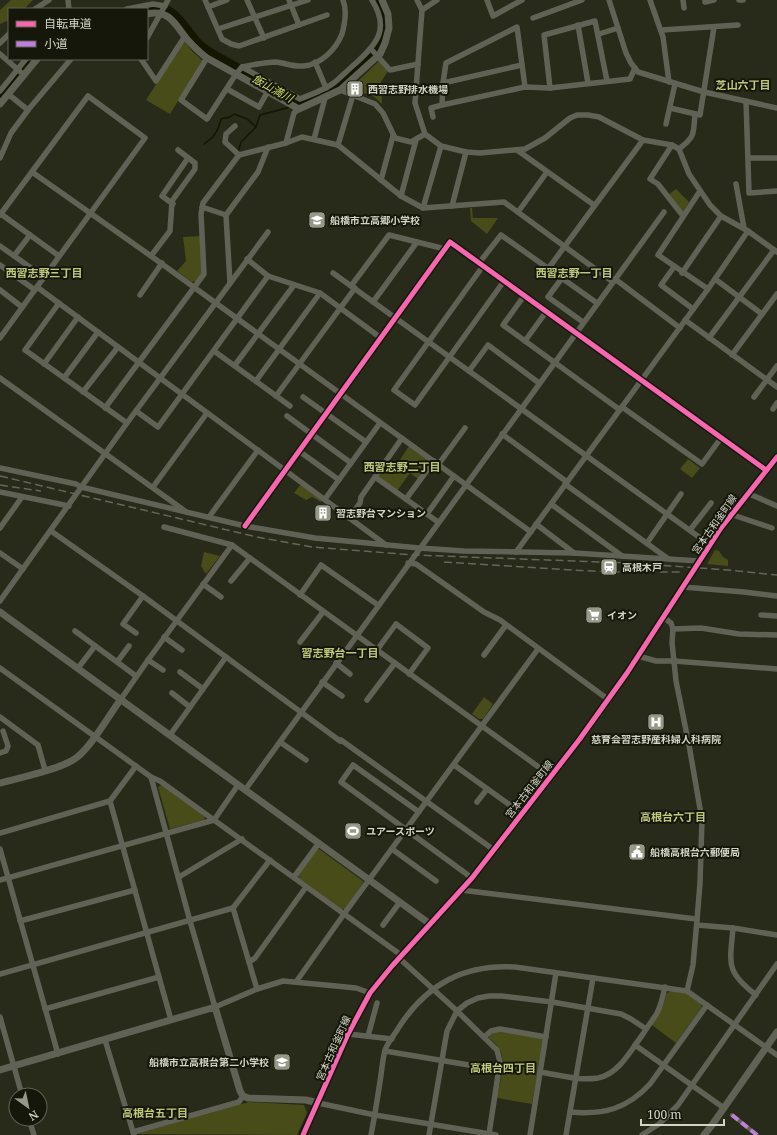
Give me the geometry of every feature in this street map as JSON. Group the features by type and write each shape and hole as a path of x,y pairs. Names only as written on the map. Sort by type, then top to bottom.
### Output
{"street":[{"path":"37,8 49,0"},
{"path":"148,36 168,0"},
{"path":"205,0 222,39 239,46 327,15"},
{"path":"208,7 227,0"},
{"path":"247,0 264,38"},
{"path":"218,29 255,18 290,3 308,0"},
{"path":"207,58 181,100 207,119 239,70 275,62 303,66 320,60 332,51 339,42 343,30 345,18 344,0"},
{"path":"132,8 153,4 171,18 195,49 207,58 239,70 300,99 326,88 374,53 378,39 380,22 378,10 372,0"},
{"path":"286,143 294,113 299,108 325,98 340,90 385,43 389,28 388,14 382,0"},
{"path":"417,0 422,10 415,103 425,134 441,146 466,152 480,153 517,150 525,148 545,138 563,123 577,115 599,117 643,140 672,145 679,149 689,174 710,206 720,216 746,230 775,251 709,338"},
{"path":"422,10 437,0"},
{"path":"487,0 493,16 522,0"},
{"path":"534,18 582,0"},
{"path":"609,0 626,53 638,72 704,92 777,108"},
{"path":"650,0 662,30 669,82"},
{"path":"683,0 684,8"},
{"path":"705,0 705,2 714,0"},
{"path":"290,3 299,25"},
{"path":"148,14 163,11"},
{"path":"550,88 544,35 595,21 599,34 607,81"},
{"path":"662,30 738,25"},
{"path":"578,26 588,83"},
{"path":"442,106 446,63 517,27 525,87"},
{"path":"670,108 700,115 714,27"},
{"path":"599,34 618,28"},
{"path":"0,43 8,35"},
{"path":"142,60 156,81 185,36"},
{"path":"374,53 390,70 418,64"},
{"path":"0,54 21,73"},
{"path":"0,104 21,73 26,60"},
{"path":"0,91 36,60"},
{"path":"0,158 11,133 28,110 70,60"},
{"path":"315,62 326,88"},
{"path":"443,83 522,65"},
{"path":"433,117 432,108 525,87 550,88 630,79 635,68"},
{"path":"239,70 268,91 299,108"},
{"path":"666,124 675,84"},
{"path":"227,89 259,106 268,91"},
{"path":"340,90 375,104 383,113 395,138 411,142 425,134"},
{"path":"8,94 28,110"},
{"path":"338,145 353,95"},
{"path":"0,338 145,138 88,96 0,214 59,256"},
{"path":"314,139 325,98"},
{"path":"746,101 749,193 777,191"},
{"path":"679,149 690,141 692,137 695,114"},
{"path":"235,126 226,134 225,142 239,155"},
{"path":"381,180 393,136"},
{"path":"106,408 204,274 201,214 203,203 239,155 286,143 302,137 338,145 401,196 423,208 504,202 564,247 680,328"},
{"path":"401,196 416,140"},
{"path":"548,269 643,140"},
{"path":"672,145 650,179 658,184 683,216"},
{"path":"423,208 441,146"},
{"path":"230,283 226,215 258,172 268,147"},
{"path":"151,256 170,231 172,201 195,169 196,163 178,150"},
{"path":"517,150 594,206"},
{"path":"452,206 466,152"},
{"path":"172,204 162,196 188,158"},
{"path":"749,158 777,158"},
{"path":"32,172 162,263 530,532"},
{"path":"518,212 547,172"},
{"path":"516,552 715,280 746,230 736,184"},
{"path":"700,191 658,255 682,273 708,289"},
{"path":"202,207 226,215"},
{"path":"245,790 664,212"},
{"path":"682,273 720,216"},
{"path":"0,601 136,411 268,232"},
{"path":"14,256 30,235"},
{"path":"276,396 340,308 389,235 445,249"},
{"path":"504,282 415,404 394,390 501,235 597,303"},
{"path":"373,302 417,242"},
{"path":"245,526 450,242 766,470"},
{"path":"0,246 44,277"},
{"path":"247,259 268,276 320,293 381,338"},
{"path":"140,295 162,263"},
{"path":"0,265 59,303 387,545"},
{"path":"674,267 661,285 693,309"},
{"path":"333,273 710,545"},
{"path":"136,411 158,427 268,276"},
{"path":"562,278 548,297 583,322"},
{"path":"715,280 762,314"},
{"path":"234,365 294,285"},
{"path":"0,290 22,307"},
{"path":"256,381 320,293"},
{"path":"732,355 777,294"},
{"path":"524,296 503,325 525,341 702,464 721,438"},
{"path":"59,303 25,350 128,423"},
{"path":"525,341 546,312"},
{"path":"44,364 78,318"},
{"path":"685,320 777,387"},
{"path":"64,378 98,332"},
{"path":"469,371 488,345 539,383"},
{"path":"83,392 118,346"},
{"path":"214,351 290,406"},
{"path":"754,396 777,366"},
{"path":"0,378 187,512"},
{"path":"303,397 366,442"},
{"path":"773,409 777,403"},
{"path":"153,487 207,413"},
{"path":"287,416 351,463"},
{"path":"325,499 380,422"},
{"path":"406,499 465,428"},
{"path":"502,434 668,559"},
{"path":"350,518 375,477 402,438"},
{"path":"209,518 258,450"},
{"path":"299,451 339,480"},
{"name":"宮本古和釜町線","path":"303,1135 348,1034 361,1007 370,993 400,957 472,878 609,700 730,514 777,457"},
{"path":"0,468 76,484 81,487 245,526 316,538 464,551 574,553 699,561"},
{"path":"427,514 454,476"},
{"path":"375,477 438,522"},
{"path":"0,492 69,506"},
{"path":"747,493 777,506"},
{"path":"647,543 681,494"},
{"path":"0,528 22,497"},
{"path":"690,530 711,502"},
{"path":"551,504 622,556"},
{"path":"730,514 772,528"},
{"path":"536,524 574,553"},
{"path":"164,527 232,545 550,776"},
{"path":"51,531 494,850"},
{"path":"0,783 73,760 83,752 176,620 232,545"},
{"path":"0,553 22,569"},
{"path":"231,582 250,558"},
{"path":"408,564 416,564 484,612 500,620 609,700"},
{"path":"300,595 322,565 378,605"},
{"path":"203,584 221,597"},
{"path":"683,587 777,596"},
{"path":"136,633 123,624 143,596"},
{"path":"0,612 430,924"},
{"path":"300,642 323,612"},
{"path":"761,615 777,616"},
{"path":"663,617 671,623 673,629 672,642 680,704 689,745 702,820 697,923 693,965 686,991"},
{"path":"376,650 396,624 428,648 409,674"},
{"path":"484,656 506,625"},
{"path":"673,629 701,628 739,634 777,635"},
{"path":"75,631 136,676"},
{"path":"164,637 182,650"},
{"path":"78,668 95,646"},
{"path":"117,662 129,646"},
{"path":"296,982 369,879 538,649"},
{"path":"638,656 656,661 777,669"},
{"path":"170,735 226,657"},
{"path":"148,660 163,670"},
{"path":"336,663 350,674"},
{"path":"367,700 394,663"},
{"path":"0,668 344,914 400,957 432,989 495,1046 499,1054 500,1062 488,1134"},
{"path":"180,672 203,689"},
{"path":"322,682 342,696"},
{"path":"172,693 190,707"},
{"path":"0,717 38,744 45,770"},
{"path":"0,753 6,751 8,746 2,731 14,728"},
{"path":"280,742 306,760"},
{"path":"419,812 353,765 341,782 472,878"},
{"path":"454,765 521,814"},
{"path":"0,833 110,801 136,766"},
{"path":"151,777 190,921 240,1091 243,1096 248,1098 306,1100 375,1115 496,1135"},
{"path":"0,880 214,820 238,785"},
{"path":"476,802 487,789"},
{"path":"110,801 171,1020"},
{"path":"179,877 242,840"},
{"path":"294,877 319,843"},
{"path":"0,849 58,1054"},
{"path":"392,849 436,881"},
{"path":"0,974 233,908 270,860"},
{"path":"249,962 255,958 306,887"},
{"path":"20,921 134,890"},
{"path":"461,890 695,918 697,923"},
{"path":"383,925 400,902"},
{"path":"233,908 256,989"},
{"path":"697,923 777,935"},
{"path":"733,928 731,960 733,970 738,980 756,995"},
{"path":"642,1135 668,1116 678,1105 777,964"},
{"path":"371,1135 385,1051 415,1004 432,989 448,979 481,968 499,966 515,967 686,991 777,1055"},
{"path":"530,1135 556,973"},
{"path":"45,1009 159,978"},
{"path":"566,1135 592,978"},
{"path":"0,1070 215,1007 256,989 283,981 356,988 370,993"},
{"path":"540,1072 576,1078 598,1078 608,1074 621,1063 657,1013 666,987"},
{"path":"429,1135 447,1031 457,1011 467,1003 478,998 489,996 502,996 552,1002 621,1014 646,1029"},
{"path":"368,1036 377,1003"},
{"path":"570,1112 588,1114 604,1112 632,1100 645,1089 664,1065 707,1005"},
{"path":"0,1017 20,1087"},
{"path":"484,1037 491,1031 500,1029 546,1037"},
{"path":"704,1135 777,1032"},
{"path":"348,1034 392,1039"},
{"path":"105,1040 134,1134 239,1102 243,1096"},
{"path":"635,1045 724,1108"},
{"path":"385,1051 499,1070"},
{"path":"732,1115 757,1135"}],"green space":[{"path":"11,0 33,0 26,8 8,8 8,20 0,24 0,10"},
{"path":"184,41 203,61 170,114 146,100"},
{"path":"379,61 388,71 381,82 382,104 373,96 357,91 361,85 357,82"},
{"path":"676,189 689,202 683,212 668,195"},
{"path":"470,208 472,208 473,218 498,218 487,234 471,221"},
{"path":"200,236 202,273 196,281 192,282 177,271 186,261 183,237"},
{"path":"409,446 430,460 430,463 418,479 410,473 397,491 379,478 379,476 389,461 396,466"},
{"path":"688,459 700,468 692,478 680,469"},
{"path":"301,484 323,499 321,502 312,497 306,500 294,493"},
{"path":"715,550 719,551 723,557 728,560 728,566 707,564"},
{"path":"204,552 220,556 206,574 201,566"},
{"path":"484,697 493,704 483,719 479,719 472,714"},
{"path":"162,785 205,816 204,820 170,829 158,787"},
{"path":"317,849 363,881 345,909 342,909 299,878 298,875"},
{"path":"671,991 686,993 701,1004 702,1007 676,1043 652,1025 659,1014 667,993"},
{"path":"498,1031 542,1038 543,1040 532,1104 497,1098 503,1065 501,1052 495,1043 489,1038 489,1035"},
{"path":"249,1102 304,1105 307,1113 297,1135 136,1134"}],"waterway":[{"name":"飯山満川","path":"148,9 164,9 176,17 197,43 210,53 301,104 336,87 378,48 383,35 384,15 377,0"},
{"name":"飯山満川","path":"0,97 30,60"},
{"path":"238,152 241,142 256,127 260,115 290,107"},
{"path":"204,144 215,134 221,119 230,117 234,114 247,119 256,127"}],"railway":[{"path":"0,476 257,537 312,547 414,555 628,563 777,575"},
{"path":"0,485 41,491"},
{"path":"444,562 606,572 683,572"}],"marked path":[{"path":"732,1115 757,1135"}],"cycle path":[{"path":"245,526 450,242 766,470"},
{"path":"303,1135 348,1034 370,993 392,966 472,878 579,740 627,673 721,528 777,457"}],"place":[{"name":"西習志野排水機場","path":"355,89"},
{"name":"船橋市立高郷小学校","path":"317,220"},
{"name":"習志野台マンション","path":"323,513"},
{"name":"高根木戸","path":"609,567"},
{"name":"イオン","path":"594,615"},
{"name":"慈育会習志野産科婦人科病院","path":"656,722"},
{"name":"ユアースポーツ","path":"353,831"},
{"name":"船橋高根台六郵便局","path":"637,852"},
{"name":"船橋市立高根台第二小学校","path":"282,1062"}],"district":[{"name":"芝山六丁目","path":"743,84"},
{"name":"西習志野三丁目","path":"44,272"},
{"name":"西習志野一丁目","path":"574,272"},
{"name":"西習志野二丁目","path":"402,466"},
{"name":"習志野台一丁目","path":"340,652"},
{"name":"高根台六丁目","path":"673,816"},
{"name":"高根台四丁目","path":"503,1067"},
{"name":"高根台五丁目","path":"155,1112"}]}
